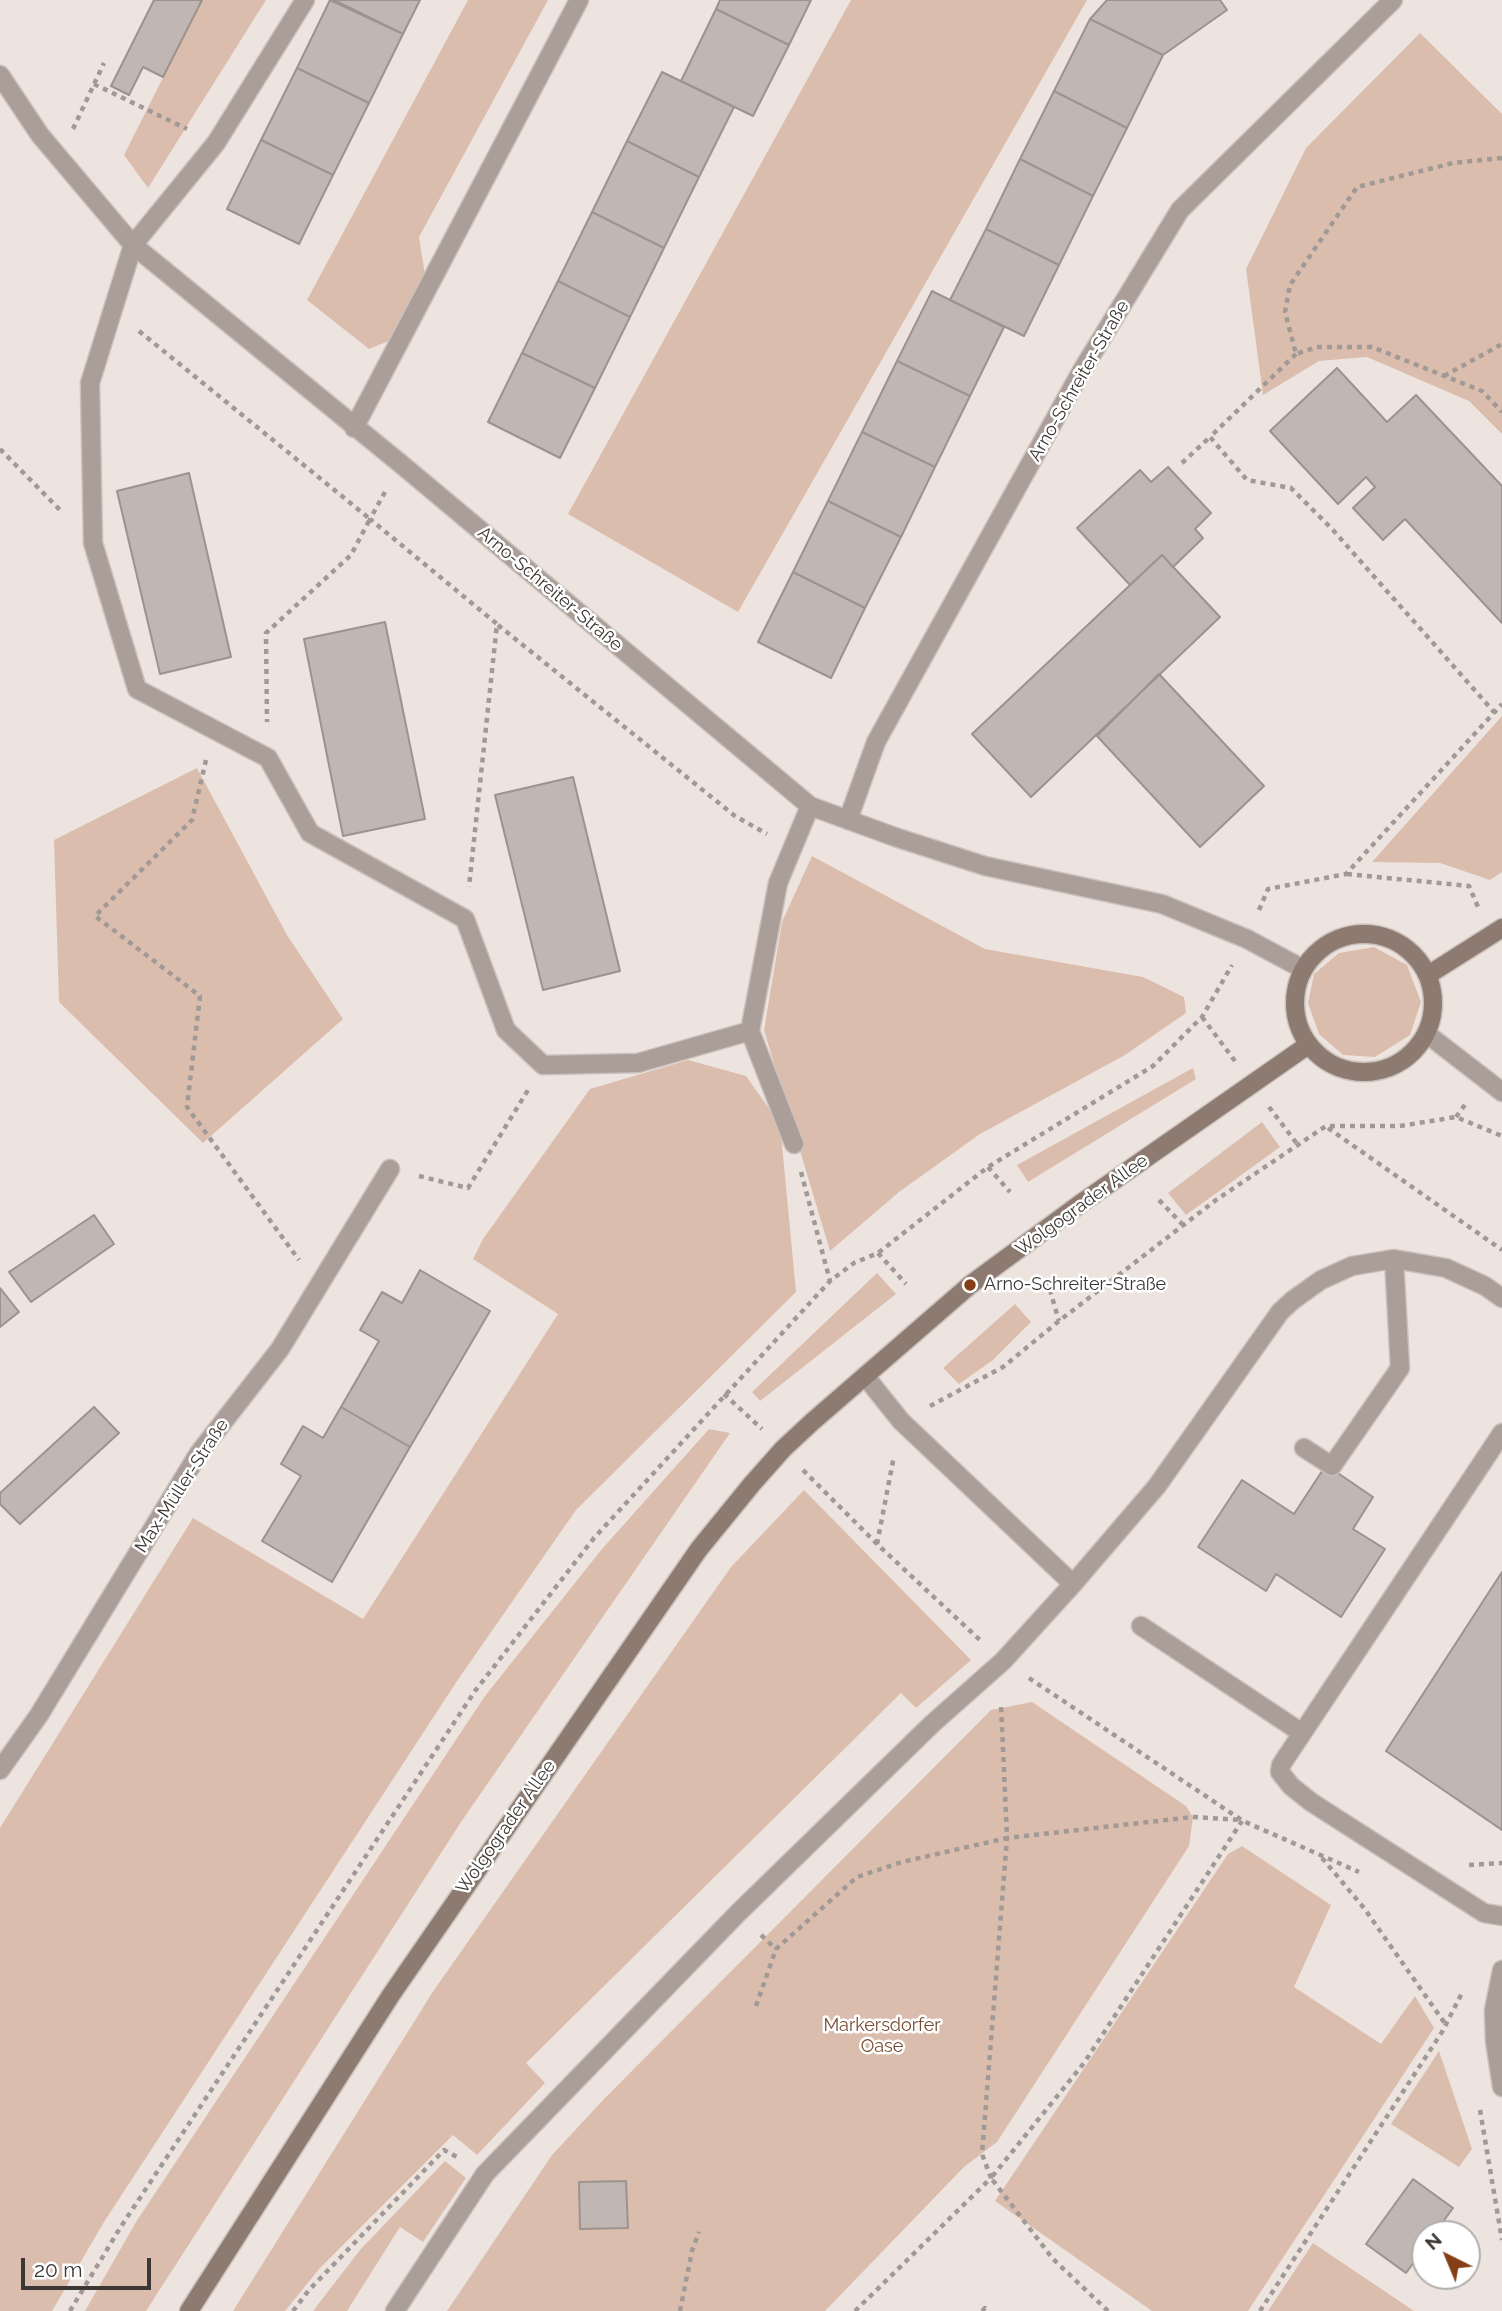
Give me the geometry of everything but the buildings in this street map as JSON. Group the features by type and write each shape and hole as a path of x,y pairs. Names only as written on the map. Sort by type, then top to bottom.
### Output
{"main road":[{"path":"1428,975 1497,932"},
{"path":"1379,934 1407,947 1419,959 1428,975 1434,999 1427,1034 1413,1053 1385,1070 1356,1073 1325,1062 1307,1045 1299,1029 1294,1001 1303,969 1322,947 1348,935 1379,934"},
{"name":"Wolgograder Allee","path":"189,2311 391,1995 507,1826 699,1549 783,1449 970,1285 1080,1204 1307,1045"}],"street":[{"path":"305,0 215,143 133,244 90,383 93,543 137,689 268,758 310,833 465,919 506,1030 543,1065 638,1063 750,1031"},
{"path":"354,428 579,0"},
{"name":"Arno-Schreiter-Straße","path":"848,820 876,742 1081,372 1180,210 1392,0"},
{"name":"Arno-Schreiter-Straße","path":"0,75 40,135 133,244 810,806 985,866 1162,904 1247,939 1303,969"},
{"path":"794,1144 750,1031 778,883 810,806"},
{"path":"1427,1034 1502,1091"},
{"name":"Max-Müller-Straße","path":"0,1770 39,1715 200,1453 280,1349 390,1169"},
{"path":"1304,1448 1332,1466 1400,1368 1394,1259"},
{"path":"395,2311 485,2174 738,1913 932,1724 1003,1661 1073,1584 1157,1486 1286,1306 1321,1280 1352,1266 1394,1259 1446,1268 1485,1286 1502,1298"},
{"path":"865,1376 901,1422 1073,1584"},
{"path":"1502,1433 1281,1765 1280,1772 1291,1786 1311,1802 1484,1913 1502,1916"},
{"path":"1141,1626 1303,1733"},
{"path":"1502,1970 1494,2010 1494,2041 1502,2087"}],"path":[{"path":"59,158 104,63"},
{"path":"94,84 215,143"},
{"path":"1296,354 1285,312 1290,285 1357,187 1454,163 1502,158"},
{"path":"113,310 735,816 793,848"},
{"path":"1443,376 1502,344"},
{"path":"1182,463 1296,354 1317,347 1372,348 1482,391 1502,412"},
{"path":"1210,437 1247,480 1291,488 1342,540 1494,712"},
{"path":"0,449 93,543"},
{"path":"268,758 265,633 351,555 401,464"},
{"path":"465,919 498,624"},
{"path":"1346,874 1502,704"},
{"path":"213,729 192,820 95,915 200,996 187,1108 318,1286"},
{"path":"70,2311 120,2228 475,1691 594,1538 831,1281 854,1263 878,1253 988,1167 1153,1066 1202,1017 1247,939 1268,889 1346,874 1469,886 1497,932"},
{"path":"390,1169 468,1188 543,1065"},
{"path":"877,1544 901,1422 1003,1367 1216,1200 1326,1126 1400,1126 1456,1117 1502,1136"},
{"path":"1326,1126 1502,1250"},
{"path":"794,1144 831,1281"},
{"path":"988,1167 1010,1192"},
{"path":"1159,1200 1183,1225"},
{"path":"878,1253 906,1284"},
{"path":"1046,1280 1059,1321"},
{"path":"724,1394 877,1544 1003,1661 1243,1821"},
{"path":"1003,1661 1000,1708 1007,1838 982,2154 991,2178 1053,2259 1108,2311"},
{"path":"756,2006 775,1949 857,1877 902,1862 1007,1838 1193,1817 1243,1821"},
{"path":"855,2311 991,2178 1084,2063 1243,1821"},
{"path":"1319,1855 1364,1908 1446,2025"},
{"path":"1259,2311 1446,2025 1468,1982"},
{"path":"293,2311 309,2290 444,2150 485,2174"},
{"path":"680,2311 692,2252 699,2232"},
{"path":"982,2311 985,2308 990,2311"}],"green space":[{"path":"202,0 266,0 148,188 124,155"},
{"path":"468,0 548,0 419,237 425,275 389,341 369,349 307,300"},
{"path":"851,0 1087,0 738,612 568,514"},
{"path":"1420,33 1502,114 1502,434 1469,401 1367,357 1319,361 1263,395 1246,269 1306,148"},
{"path":"1502,716 1502,872 1490,880 1440,863 1372,862"},
{"path":"197,768 287,935 343,1019 203,1143 59,1002 54,840"},
{"path":"812,856 985,949 1143,977 1184,997 1186,1013 1125,1055 980,1134 899,1192 830,1251 764,1030 782,922"},
{"path":"1374,947 1407,965 1421,1002 1410,1035 1375,1057 1343,1055 1319,1034 1308,1003 1314,974 1339,953"},
{"path":"688,1060 746,1076 780,1124 796,1292 576,1510 457,1681 104,2222 52,2311 0,2311 0,1828 193,1518 363,1619 558,1314 473,1259 483,1239 590,1089"},
{"path":"1193,1068 1196,1079 1028,1182 1017,1165"},
{"path":"1262,1122 1280,1147 1186,1215 1168,1193"},
{"path":"877,1273 896,1294 760,1401 752,1392"},
{"path":"1015,1304 1031,1322 993,1360 959,1384 943,1368"},
{"path":"709,1429 730,1433 461,1822 146,2311 85,2311 136,2222 485,1696 602,1549"},
{"path":"804,1490 971,1660 916,1708 901,1693 526,2063 545,2083 477,2155 453,2135 320,2268 285,2311 233,2311 434,1990 731,1567"},
{"name":"Markersdorfer Oase","path":"1032,1702 1186,1806 1193,1817 1189,1846 997,2142 964,2167 825,2311 447,2311 552,2155 604,2099 991,1710"},
{"path":"1242,1846 1331,1905 1294,1987 1381,2044 1415,1996 1434,2028 1248,2311 1152,2311 995,2201 1228,1854"},
{"path":"1439,2051 1472,2149 1459,2167 1391,2124"},
{"path":"445,2161 466,2178 423,2242 400,2227 347,2311 313,2311 360,2250"},
{"path":"1313,2243 1414,2311 1268,2311"}],"place":[{"name":"Arno-Schreiter-Straße","path":"970,1285"}]}
